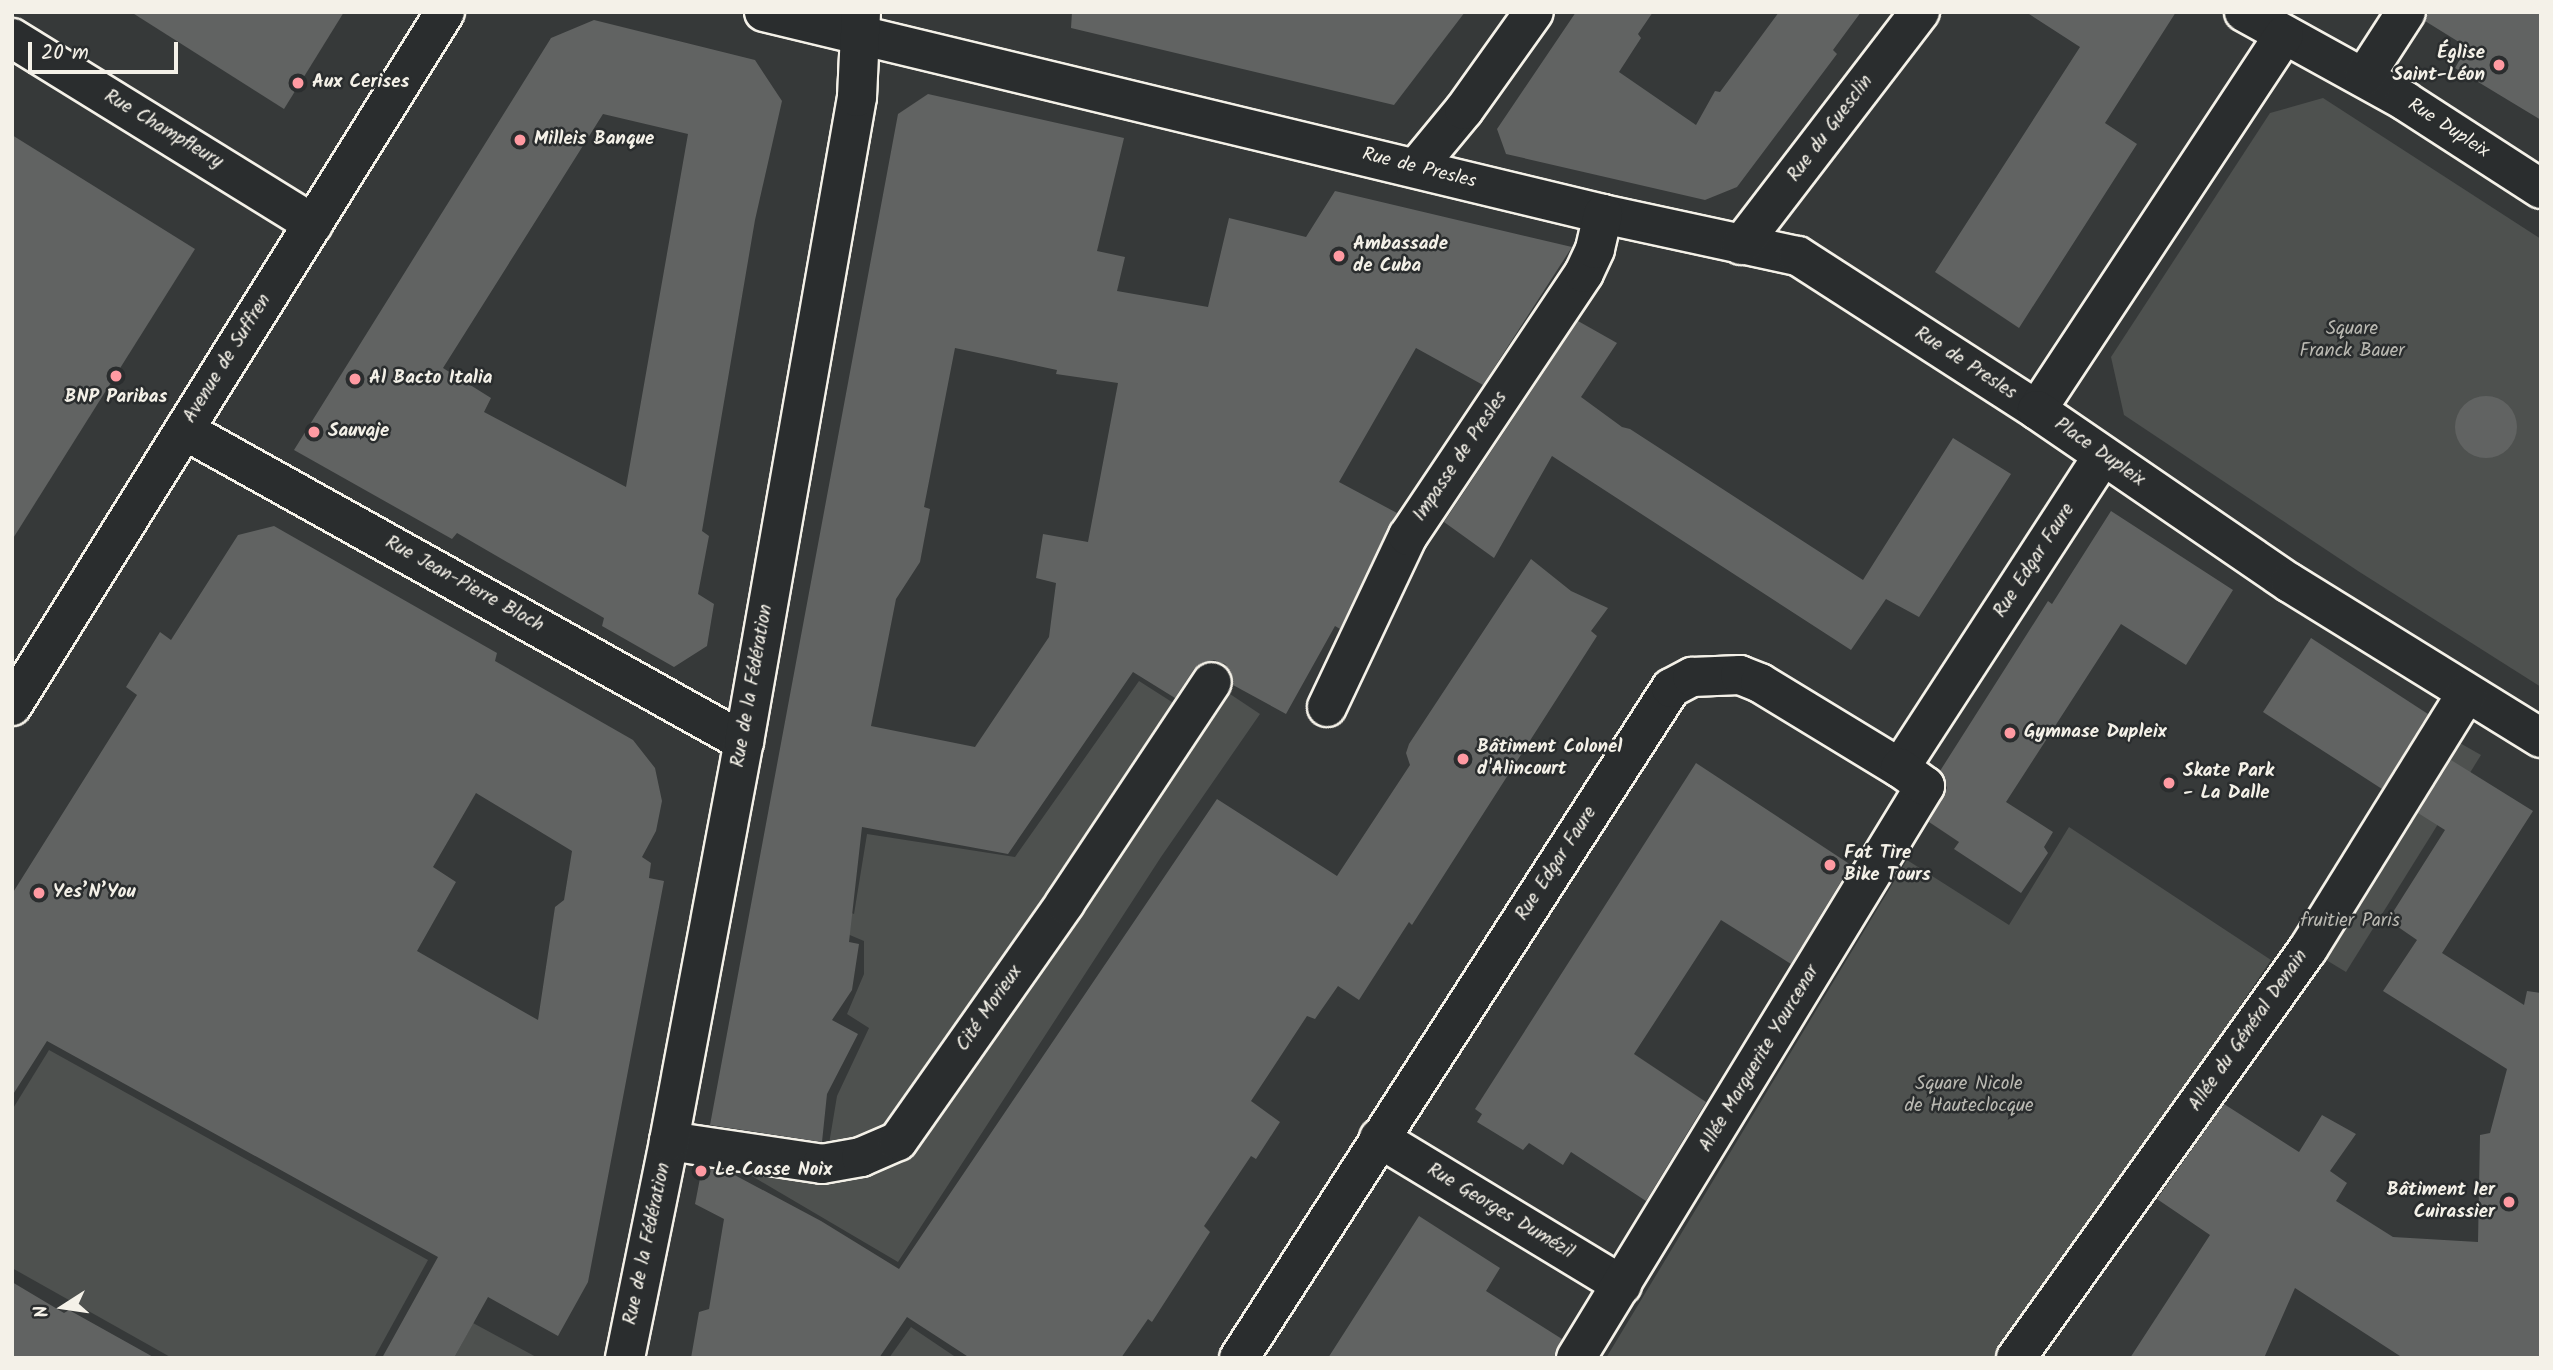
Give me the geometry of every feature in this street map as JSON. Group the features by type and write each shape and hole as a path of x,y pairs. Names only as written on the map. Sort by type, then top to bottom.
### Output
{"street":[{"name":"Avenue de Suffren","path":"12,706 445,12"},
{"name":"Rue de Presles","path":"764,12 860,24 1416,168 1603,214 1798,256 2037,410"},
{"path":"1416,168 1464,110 1534,12"},
{"name":"Rue du Guesclin","path":"1741,245 1920,12"},
{"name":"Rue Dupleix","path":"2244,12 2364,77 2541,189"},
{"path":"2364,77 2406,12"},
{"name":"Rue de la Fédération","path":"625,1358 669,1141 744,741 857,97 860,24"},
{"name":"Place Dupleix","path":"2284,35 2037,410 2290,583 2541,738"},
{"name":"Rue Champfleury","path":"12,38 313,224"},
{"name":"Impasse de Presles","path":"1328,707 1408,536 1584,273 1595,249 1603,214"},
{"name":"Rue Jean-Pierre Bloch","path":"184,430 744,741"},
{"name":"Rue Edgar Faure","path":"1239,1358 1671,688 1692,677 1740,675 1760,683 1899,768 2103,456"},
{"name":"Cité Morieux","path":"669,1141 822,1164 860,1157 898,1141 1065,903 1212,682"},
{"name":"Allée du Général Denain","path":"2016,1358 2308,949 2467,693"},
{"name":"Allée Marguerite Yourcenar","path":"1576,1358 1925,786 1899,768"},
{"name":"Rue Georges Dumézil","path":"1379,1138 1622,1285"}],"green space":[{"name":"Square Franck Bauer","path":"2323,98 2541,239 2541,687 2358,571 2124,415 2111,357 2270,113"},
{"path":"1139,681 1186,711 1218,686 1260,714 1161,857 898,1262 728,1162 828,1150 837,1096 869,1028 847,1014 864,974 864,941 845,933 840,908 854,914 867,834 1015,857"},
{"name":"fruitier Paris","path":"2444,734 2481,755 2346,972 2308,949"},
{"name":"Square Nicole de Hauteclocque","path":"2069,827 2271,960 2003,1358 1606,1358 1907,860 2009,925"},
{"path":"49,1050 428,1260 374,1358 172,1358 12,1268 12,1110"},
{"path":"473,1323 538,1358 454,1358"},
{"path":"911,1327 957,1358 889,1358"}],"building":[{"path":"131,12 344,12 284,109"},
{"path":"1072,12 1465,12 1394,105 1071,28"},
{"path":"1576,12 1653,12 1638,34 1641,38 1619,72 1696,125 1715,91 1720,92 1779,12 1861,12 1833,50 1837,54 1737,187 1705,200 1506,154 1497,129"},
{"path":"2026,12 2176,12 2105,123 2137,144 2019,328 1935,272 2080,47"},
{"name":"Église Saint-Léon","path":"2428,12 2541,12 2541,120 2455,68 2467,47 2425,21"},
{"path":"594,20 755,60 782,101 755,220 702,531 709,536 698,594 714,604 707,646 674,667 602,626 604,618 457,533 452,539 294,450 551,38","holes":["603,114 688,134 626,487 484,412 491,398 443,368"]},
{"path":"928,94 1124,138 1097,251 1125,257 1117,291 1208,307 1229,218 1306,237 1335,191 1572,247 1483,385 1416,348 1339,482 1397,513 1340,629 1335,626 1286,714 1233,685 1231,672 1225,664 1214,660 1203,662 1194,669 1175,698 1133,672 1008,854 862,827 849,942 859,944 852,990 832,1020 858,1034 827,1094 822,1142 710,1125 898,114","holes":["955,348 1057,370 1056,374 1118,383 1088,542 1043,534 1036,578 1056,583 1049,637 975,747 871,726 896,599 920,562 930,509 924,507"]},
{"path":"12,135 195,249 12,540"},
{"path":"1578,321 1617,343 1581,397 1622,427 1630,429 1863,580 1953,438 2011,474 1919,617 1886,599 1851,650 1552,456 1494,558 1444,522"},
{"path":"2486,396 2508,405 2517,427 2508,449 2486,458 2464,449 2455,427 2464,405"},
{"name":"Gymnase Dupleix","path":"2111,511 2233,590 2186,665 2121,624 2006,802 2053,832 2044,847 2048,853 2021,893 1954,849 1959,842 1929,822 1947,788 1940,771 2048,601 2052,604"},
{"path":"274,526 497,653 495,661 633,740 655,768 662,801 656,831 642,857 651,863 649,878 664,881 588,1282 558,1336 488,1297 454,1358 382,1358 438,1257 47,1041 12,1096 12,894 137,695 126,687 160,632 171,640 238,535","holes":["476,793 572,851 564,900 555,907 538,1020 417,951 456,882 433,867"]},
{"path":"1531,559 1571,591 1608,608 1591,631 1597,636 1412,925 1409,922 1359,1000 1338,986 1315,1019 1307,1016 1251,1101 1280,1122 1256,1159 1251,1156 1204,1226 1210,1232 1152,1322 1148,1319 1121,1358 970,1358 907,1317 879,1358 691,1358 699,1312 709,1309 724,1219 695,1204 702,1168 729,1172 821,1221 899,1269 1217,799 1337,876 1410,765 1406,753 1409,744"},
{"path":"2311,638 2428,714 2382,789 2263,712"},
{"path":"2451,760 2533,811 2442,953 2524,1005 2527,991 2541,993 2541,1358 2403,1358 2295,1288 2264,1358 2130,1358 2210,1235 2157,1199 2224,1104 2299,1152 2322,1115 2356,1134 2330,1171 2347,1183 2336,1201 2393,1237 2478,1242 2480,1135 2490,1133 2507,1069 2383,991 2417,940 2388,920 2445,830 2418,813"},
{"path":"1696,763 1851,865 1791,964 1721,920 1634,1054 1706,1102 1646,1201 1571,1152 1563,1165 1529,1143 1523,1150 1477,1122 1482,1114 1475,1109"},
{"path":"1419,1216 1500,1268 1486,1291 1562,1339 1554,1358 1328,1358"},
{"path":"12,1282 64,1313 69,1310 155,1358 12,1358"}],"place":[{"name":"Église Saint-Léon","path":"2499,65"},
{"name":"Aux Cerises","path":"298,83"},
{"name":"Milleis Banque","path":"520,140"},
{"name":"Ambassade de Cuba","path":"1339,256"},
{"name":"BNP Paribas","path":"116,376"},
{"name":"Al Bacto Italia","path":"355,379"},
{"name":"Sauvaje","path":"314,432"},
{"name":"Gymnase Dupleix","path":"2010,733"},
{"name":"Bâtiment Colonel d'Alincourt","path":"1463,759"},
{"name":"Skate Park - La Dalle","path":"2169,783"},
{"name":"Fat Tire Bike Tours","path":"1830,865"},
{"name":"Yes’N’You","path":"39,893"},
{"name":"Le Casse Noix","path":"701,1171"},
{"name":"Bâtiment 1er Cuirassier","path":"2509,1202"}]}
